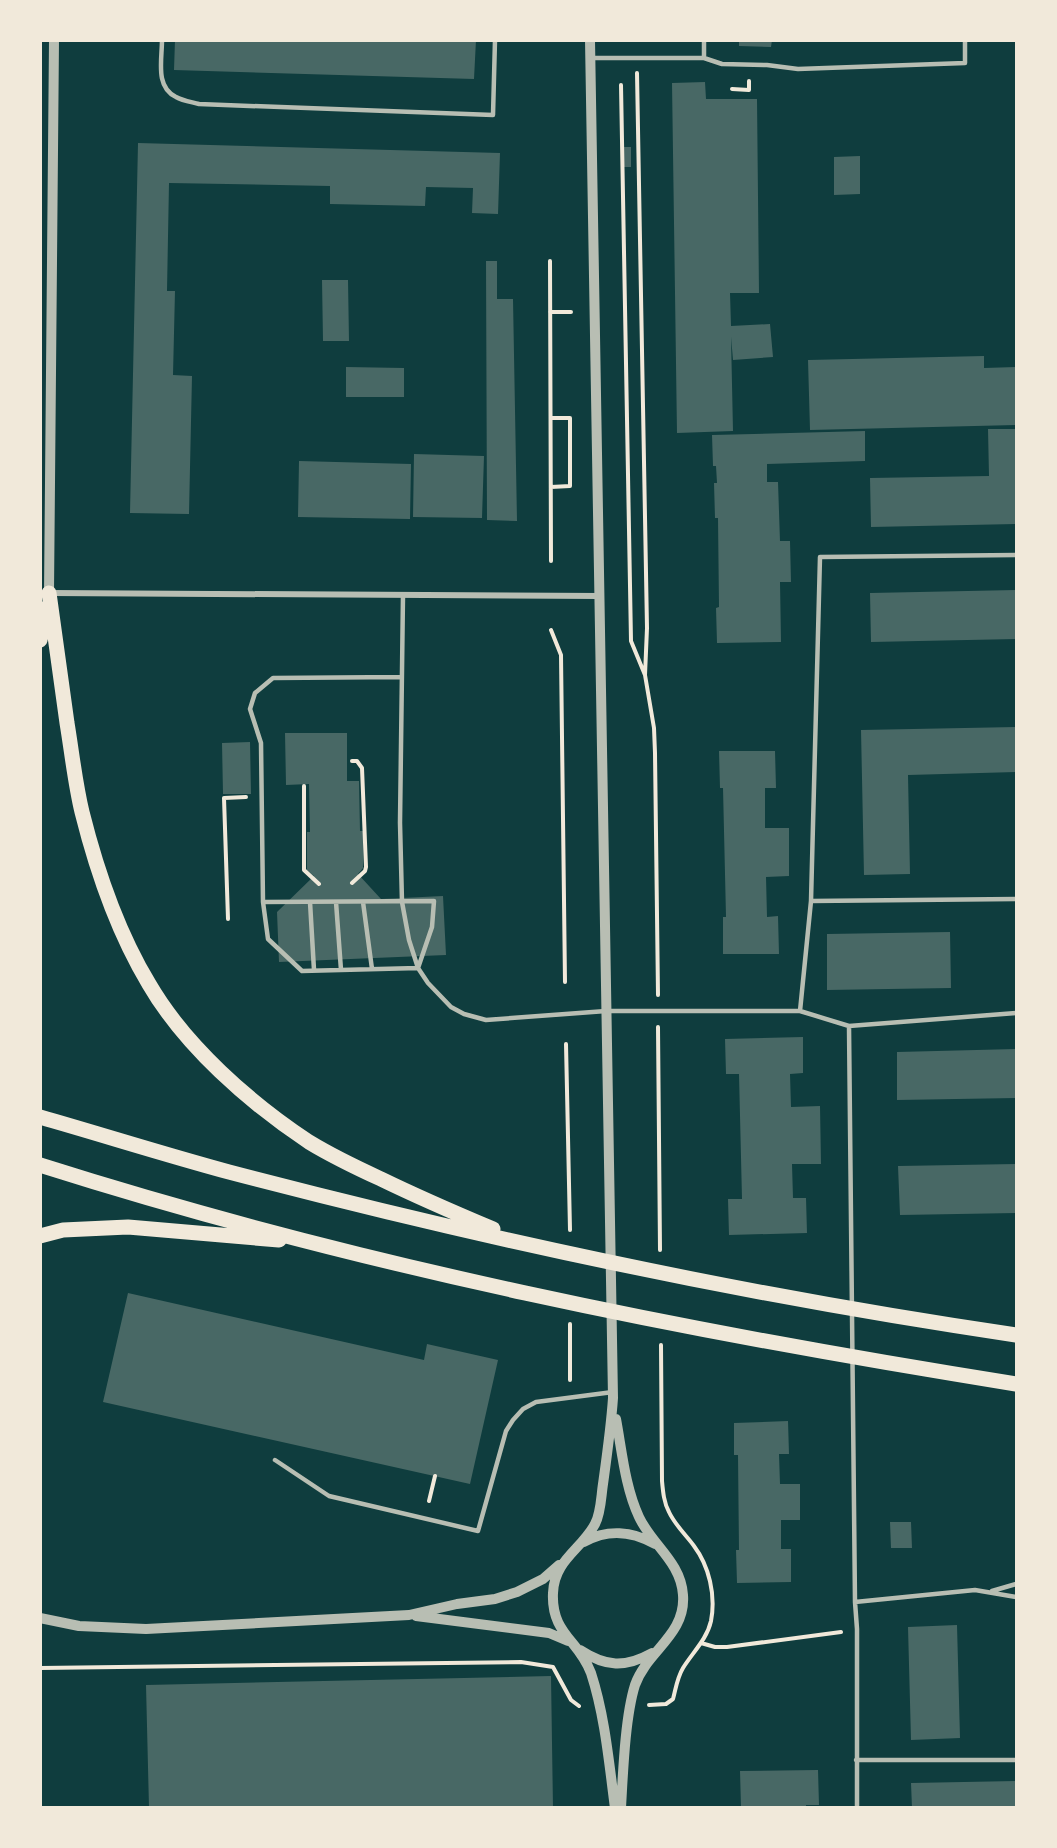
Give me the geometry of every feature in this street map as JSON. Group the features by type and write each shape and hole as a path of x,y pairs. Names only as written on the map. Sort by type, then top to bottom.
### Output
{"main road":[{"path":"40,640 45,593"},
{"path":"45,593 82,810 108,900 149,985 174,1021 205,1056 243,1091 309,1142 342,1161 442,1208 536,1246"},
{"path":"40,1117 227,1171 536,1246 750,1291 1017,1335"},
{"path":"40,1165 172,1205 322,1244 582,1305 807,1350 1017,1384"},
{"path":"40,1236 63,1230 128,1227 322,1244"}],"street":[{"path":"54,40 45,593 600,596"},
{"path":"40,1618 79,1626 135,1629 409,1615 457,1604 495,1599 517,1592 543,1579 578,1546 590,1532 597,1518 611,1432 613,1395 590,40"},
{"path":"613,1395 633,1500 640,1519 678,1571 684,1596 680,1621 666,1643 649,1660 636,1684 629,1718 621,1808"},
{"path":"578,1546 596,1536 624,1533 644,1538 664,1552"},
{"path":"567,1556 553,1587 553,1604 558,1624 572,1645 602,1662 623,1664 644,1658 666,1643"},
{"path":"409,1615 549,1633 566,1638 586,1661 597,1694 615,1808"}],"lane":[{"path":"162,40 161,78 165,89 176,97 199,104 494,115 495,40"},
{"path":"704,40 704,58"},
{"path":"590,58 704,58 722,64 767,65 798,69 965,63 965,40"},
{"path":"800,1011 811,901 820,557 1017,555"},
{"path":"404,595 400,823 402,902 409,940 418,968 428,983 451,1007 486,1020 517,1020 606,1011 800,1011 849,1026 1017,1013"},
{"path":"402,677 273,678 255,693 250,709 261,742 263,902 268,939 302,971 418,968"},
{"path":"811,901 1017,899"},
{"path":"263,902 434,900 432,927 418,968"},
{"path":"310,902 314,970"},
{"path":"336,902 341,970"},
{"path":"363,902 372,969"},
{"path":"849,1026 857,1629 857,1808"},
{"path":"275,1460 329,1496 478,1531 506,1431 523,1409 536,1402 613,1395"},
{"path":"990,1592 1017,1584"},
{"path":"855,1602 975,1590 1017,1597"},
{"path":"856,1760 1017,1760"}],"path":[{"path":"732,89 749,90 749,74"},
{"path":"637,76 647,628 645,675 654,745 658,980"},
{"path":"621,85 631,641 645,675"},
{"path":"550,261 551,561"},
{"path":"550,312 571,312"},
{"path":"550,418 570,418 570,486 551,487"},
{"path":"551,630 561,655 565,982"},
{"path":"350,885 365,871 366,867 362,768 357,761 352,761"},
{"path":"304,786 304,870 326,891"},
{"path":"228,919 224,798 247,797"},
{"path":"566,1044 570,1231"},
{"path":"658,1046 660,1257"},
{"path":"570,1313 570,1384"},
{"path":"640,1706 670,1702 673,1699 675,1685 682,1670 707,1634 711,1619 712,1592 708,1574 696,1548 669,1512 664,1498 661,1340"},
{"path":"425,1519 435,1476"},
{"path":"701,1643 715,1647 727,1647 857,1629"},
{"path":"40,1668 521,1662 553,1667 574,1703 585,1707"}],"building":[{"path":"175,40 476,40 474,79 174,70"},
{"path":"739,40 772,40 771,47 739,46"},
{"path":"705,82 706,99 757,99 759,293 730,293 731,326 770,324 773,357 733,360 731,337 733,431 677,433 672,83"},
{"path":"138,143 500,153 498,214 472,213 473,188 426,187 425,206 330,204 330,186 169,183 167,291 175,291 173,375 192,376 189,514 130,513"},
{"path":"624,147 631,147 631,167 624,167"},
{"path":"860,156 860,194 834,195 834,157"},
{"path":"486,261 497,261 497,299 513,299 517,521 487,520"},
{"path":"322,280 348,280 349,341 323,341"},
{"path":"984,356 984,368 1016,367 1016,425 810,430 808,360"},
{"path":"346,367 404,368 404,397 346,397"},
{"path":"988,429 1016,429 1016,524 871,527 870,478 989,476"},
{"path":"865,431 865,461 767,464 767,482 778,482 780,541 790,541 791,582 780,582 781,642 717,643 718,518 715,518 714,483 717,483 716,466 713,466 712,435"},
{"path":"414,454 484,456 482,518 413,517"},
{"path":"299,461 411,464 410,519 298,517"},
{"path":"1016,590 1016,639 871,642 870,593"},
{"path":"1016,727 1016,772 908,775 910,874 864,875 861,730"},
{"path":"285,733 347,733 347,781 359,781 360,831 363,831 363,868 358,874 381,899 443,896 446,955 279,962 277,912 314,876 307,870 307,832 310,832 309,784 286,785"},
{"path":"250,742 251,794 223,794 222,743"},
{"path":"719,751 775,751 776,788 765,788 765,828 789,828 789,876 766,877 767,917 778,916 779,954 723,954 723,917 726,917 723,788 720,788"},
{"path":"950,932 951,988 827,990 827,934"},
{"path":"803,1037 803,1073 790,1074 791,1107 820,1106 821,1164 792,1164 793,1198 806,1198 807,1233 729,1235 728,1199 742,1199 739,1074 726,1074 725,1039"},
{"path":"1016,1049 1016,1098 897,1100 897,1052"},
{"path":"1016,1164 1016,1213 900,1215 898,1166"},
{"path":"128,1293 424,1360 427,1344 498,1360 470,1484 103,1402"},
{"path":"788,1421 789,1454 779,1454 780,1484 800,1484 800,1520 781,1520 781,1549 791,1549 791,1582 737,1583 738,1455 734,1455 734,1423"},
{"path":"890,1522 911,1522 912,1548 891,1548"},
{"path":"957,1625 960,1738 911,1740 908,1627"},
{"path":"551,1676 553,1808 149,1808 146,1685"},
{"path":"818,1770 819,1805 806,1805 806,1808 741,1807 740,1771"},
{"path":"1016,1781 1016,1808 912,1808 911,1783"}]}
